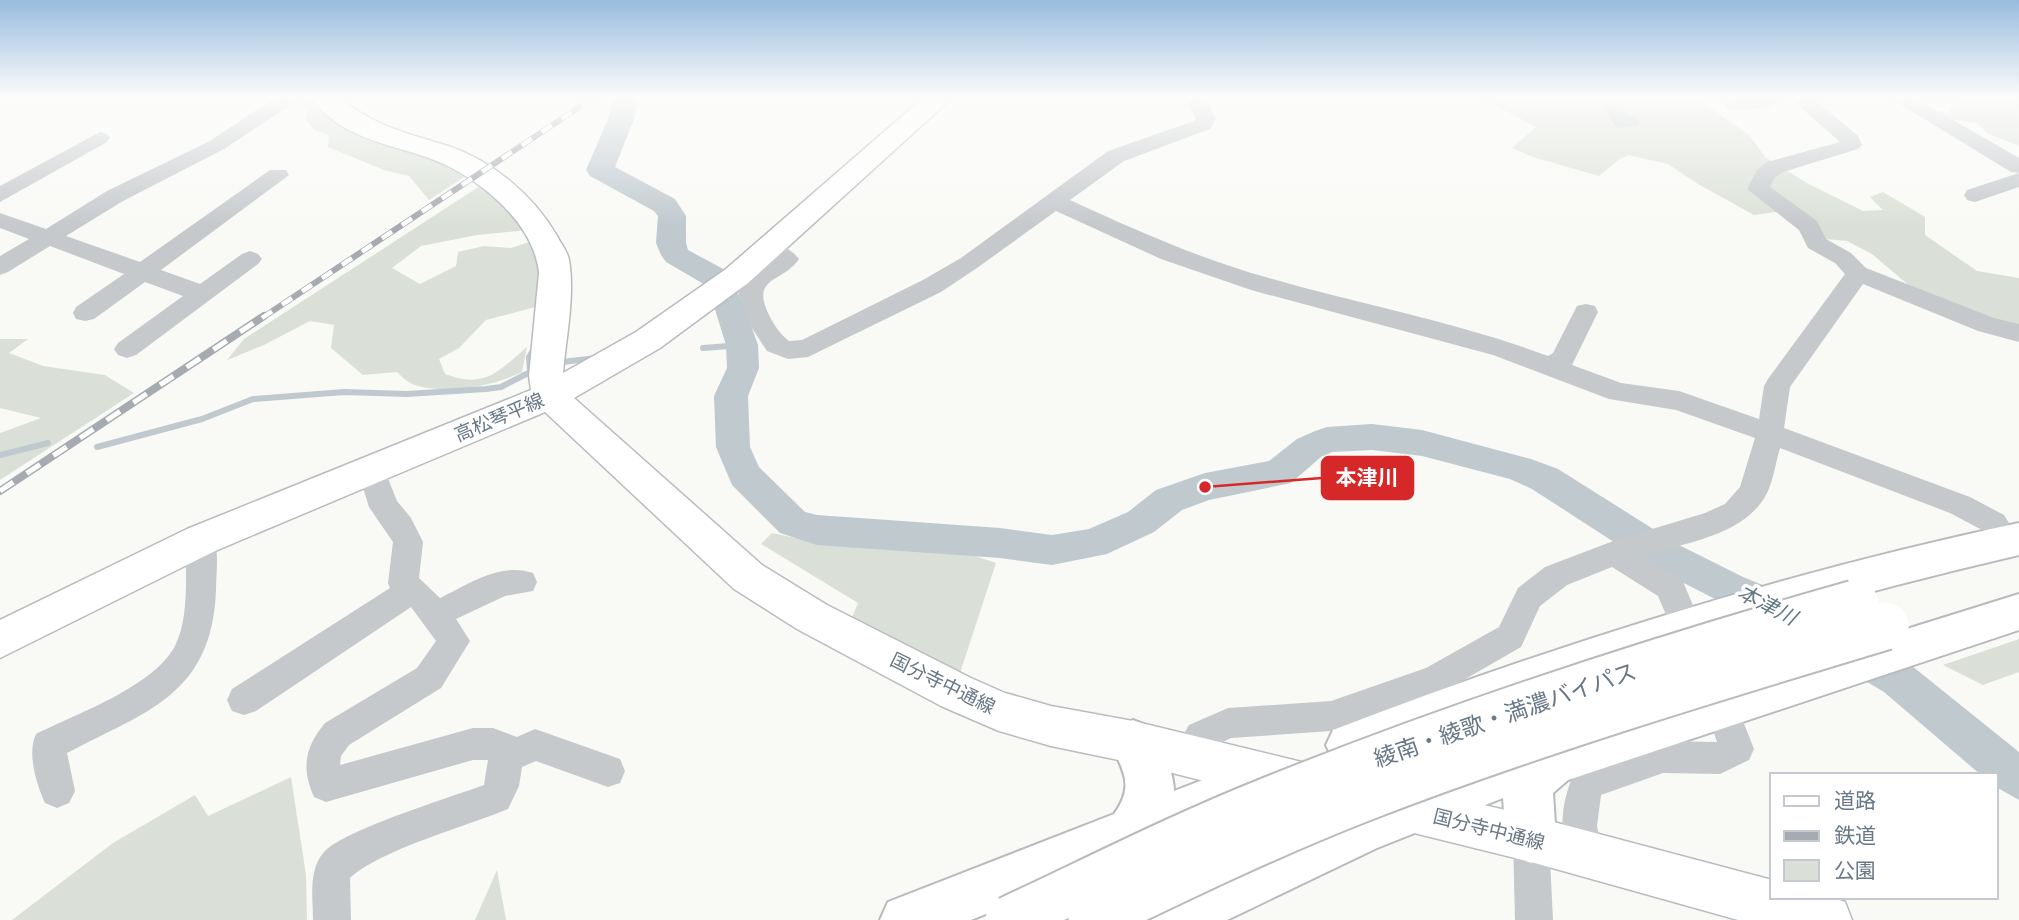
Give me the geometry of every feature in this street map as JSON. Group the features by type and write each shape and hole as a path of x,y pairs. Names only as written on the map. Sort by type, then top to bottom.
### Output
{"highway":[{"path":"1174,920 1303,856 1475,785 1798,680 1871,616 2007,531"},
{"name":"綾南・綾歌・満濃バイパス","path":"1092,920 1289,828 1427,775 1871,616 2019,560"},
{"name":"綾南・綾歌・満濃バイパス","path":"1009,920 1253,807 1402,750 1615,676 1739,637 2019,588"},
{"path":"905,920 1442,709 1697,614 1871,616 2019,612"},
{"path":"1131,832 1146,812 1151,785 1149,772 1133,742"},
{"path":"1531,839 1527,796 1529,785 1545,766 1567,756"}],"main road":[{"path":"402,141 466,164 515,200 532,219 553,256 555,273 546,376 550,396"},
{"name":"高松琴平線","path":"0,640 201,540 550,396 615,360 706,301 769,250 892,141"},
{"name":"国分寺中通線","path":"550,396 748,577 812,617 999,711 1051,726 1133,742 1531,839 1828,920"}],"street":[{"path":"0,195 95,141"},
{"path":"0,267 115,196 223,141"},
{"path":"769,250 787,259 755,282 750,289 749,298 770,341 779,348 793,351 808,348 932,286 969,264 1116,156 1158,141"},
{"path":"1852,141 1850,145 1775,167 1765,176 1758,189 1809,226 1816,243 1843,258 1858,273 1987,325 2019,333"},
{"path":"1973,141 2019,167"},
{"path":"85,313 278,175"},
{"path":"1975,195 2019,180"},
{"path":"1055,202 1169,254 1261,284 1501,348 1618,392 1679,401 1961,505 2007,531"},
{"path":"0,220 203,294"},
{"path":"127,349 250,259"},
{"path":"1188,756 1201,736 1228,723 1331,716 1436,679 1510,637 1529,597 1556,576 1622,551 1714,522 1735,512 1753,492 1770,433 1777,386 1858,273"},
{"path":"1551,365 1563,359 1586,312"},
{"path":"332,920 331,876 338,863 396,836 496,797 500,790 506,758 505,748 493,744 473,744 326,785 320,767 327,745 337,734 429,678 454,641 401,579 408,542 401,526 384,507 371,469"},
{"path":"57,791 48,745 139,699 173,674 188,654 195,631 201,540"},
{"path":"1622,551 1625,561 1671,588 1697,614"},
{"path":"244,700 423,603 501,583 522,582"},
{"path":"1585,854 1577,815 1587,783 1663,757 1720,758 1737,749 1729,727"},
{"path":"506,758 535,745 608,771"},
{"path":"1531,839 1534,920"}],"green space":[{"path":"329,141 375,141 431,158 464,177 429,200 409,176 384,170 328,147"},
{"path":"1520,141 1753,141 1766,158 1807,183 1863,211 1883,210 1870,197 1883,192 1925,217 1925,235 1977,271 2019,278 2019,328 1912,288 1872,254 1847,241 1825,239 1802,216 1775,212 1754,215 1668,164 1629,155 1618,160 1599,176 1533,157 1512,148"},
{"path":"2007,141 2019,141 2019,146"},
{"path":"480,186 514,213 529,230 477,235 421,246 392,268 420,284 456,266 458,252 484,246 511,248 529,242 540,259 539,306 486,320 459,348 439,359 445,374 471,380 481,379 499,370 527,347 522,372 484,385 455,389 415,385 397,372 363,375 331,348 334,325 310,321 264,345 227,360 244,339"},
{"path":"0,339 28,339 9,353 43,366 105,375 134,393 0,480 0,433 41,418 0,408"},
{"path":"772,533 819,543 952,548 996,563 959,676 851,620 858,603 761,544"},
{"path":"2019,639 2019,672 1983,685 1943,665"},
{"path":"291,777 306,875 307,920 12,920 113,843 195,795 208,816"},
{"path":"497,870 506,920 475,920"}],"waterway":[{"name":"本津川","path":"612,141 600,170 665,205 672,216 671,243 676,255 714,277 728,303 742,345 743,368 731,396 733,447 745,475 793,523 817,530 1000,543 1052,550 1094,543 1141,522 1169,500 1205,487 1279,473 1309,448 1327,440 1372,437 1422,443 1519,468 1545,479 1664,555 1729,588 1783,611"},
{"path":"703,348 742,345"},
{"path":"530,372 529,357 534,349"},
{"path":"563,362 596,358"},
{"path":"97,447 202,419 253,399 344,392 407,394 486,389 501,387 534,370"},
{"path":"0,455 48,443"},
{"name":"本津川","path":"1846,649 1898,679 2019,779"}],"railway":[{"path":"262,318 528,141"},
{"path":"0,491 264,316"}],"place":[{"name":"本津川","path":"1205,487"}]}
